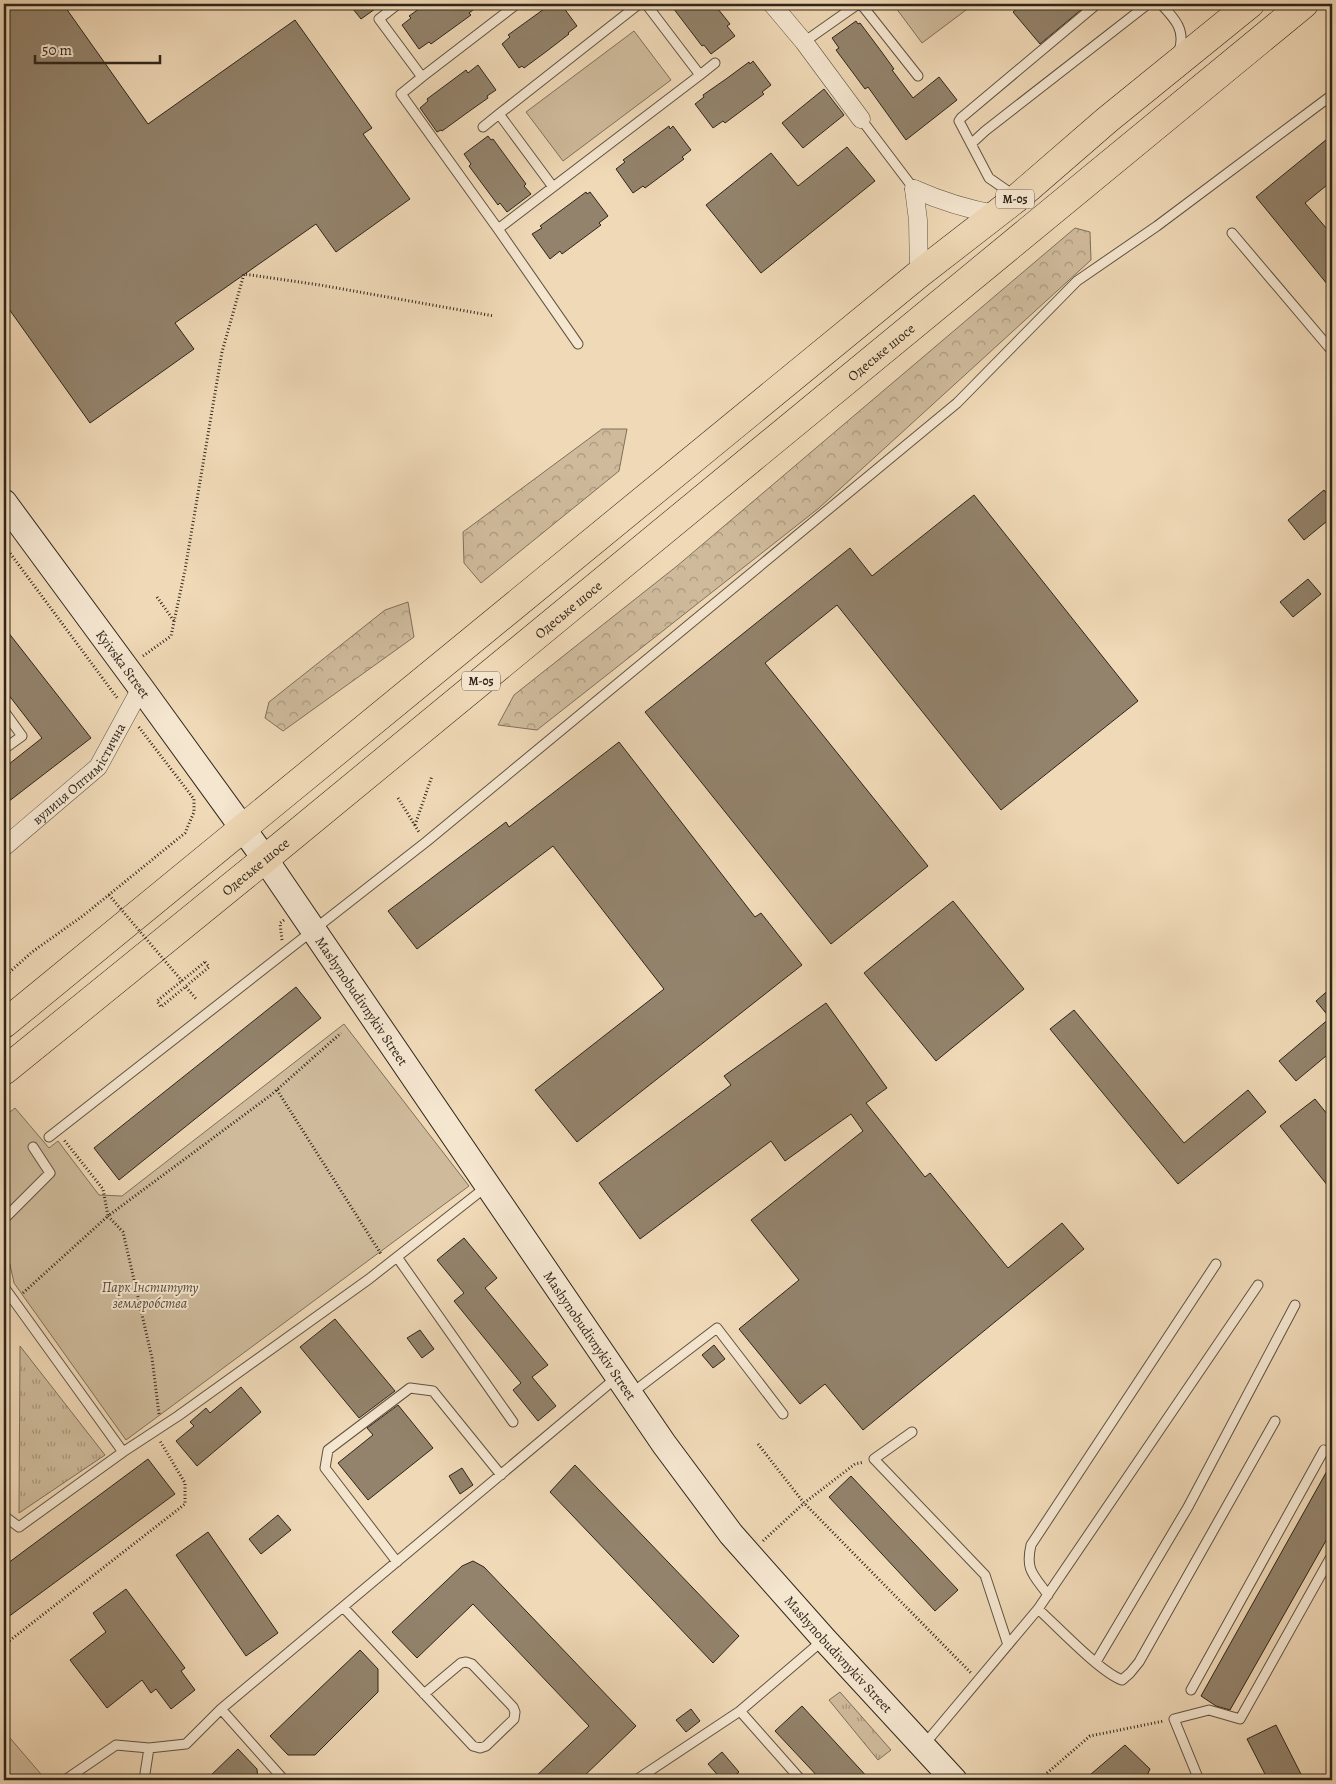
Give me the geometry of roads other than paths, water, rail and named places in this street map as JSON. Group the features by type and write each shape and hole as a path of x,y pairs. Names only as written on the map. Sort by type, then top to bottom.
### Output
{"highway":[{"name":"М-05","path":"4,1024 919,274 1017,198 1107,120 1250,4"},
{"name":"Одеське шосе","path":"4,1071 265,859 1304,4"}],"street":[{"path":"772,4 804,42 861,119"},
{"path":"914,189 942,202 995,214"},
{"path":"914,189 919,229 919,274"},
{"name":"Kyivska Street","path":"4,502 142,688 265,859"},
{"name":"вулиця Оптимістична","path":"4,847 98,767 142,688"},
{"name":"Mashynobudivnykiv Street","path":"265,859 664,1444 731,1534 824,1639 954,1780"}],"lane":[{"path":"398,4 378,19 422,77"},
{"path":"517,4 400,94 498,229 578,344"},
{"path":"483,127 640,4"},
{"path":"646,4 700,75"},
{"path":"804,42 860,4 918,76"},
{"path":"1017,198 989,178 959,121 1097,4"},
{"path":"971,144 985,131 1148,4"},
{"path":"1161,4 1178,22 1182,41 1174,66"},
{"path":"498,229 715,63"},
{"path":"49,1137 58,1132 426,842 957,403 1077,281 1157,226 1332,95"},
{"path":"499,114 553,187"},
{"path":"861,119 914,189"},
{"path":"1232,233 1332,351"},
{"path":"4,711 22,736 4,749"},
{"path":"4,1224 4,1219 50,1173 33,1147"},
{"path":"4,1516 19,1527 397,1257 488,1186"},
{"path":"397,1257 513,1422"},
{"path":"1048,1595 1028,1566 1031,1545 1216,1264"},
{"path":"923,1746 1038,1609 1258,1285"},
{"path":"4,1287 124,1452"},
{"path":"1096,1662 1188,1506 1295,1305"},
{"path":"641,1386 717,1328 783,1414"},
{"path":"65,1780 116,1745 149,1748 186,1744 221,1709 618,1377"},
{"path":"397,1562 325,1468 328,1450 410,1388 433,1391 501,1475"},
{"path":"1038,1609 1096,1662 1114,1677 1122,1680 1139,1662 1275,1421"},
{"path":"912,1432 874,1458 985,1576 1008,1645"},
{"path":"1191,1690 1324,1450 1332,1454"},
{"path":"1198,1780 1174,1719 1209,1710 1240,1719 1332,1555"},
{"path":"343,1607 424,1694 473,1746 480,1748 486,1746 514,1719 514,1706 472,1664 466,1662 460,1663 424,1694"},
{"path":"636,1780 740,1711 824,1639"},
{"path":"221,1709 284,1780"},
{"path":"740,1711 801,1780"},
{"path":"144,1780 149,1748"}],"park label":[{"name":"Парк Інституту землеробства","path":"150,1295"}]}
